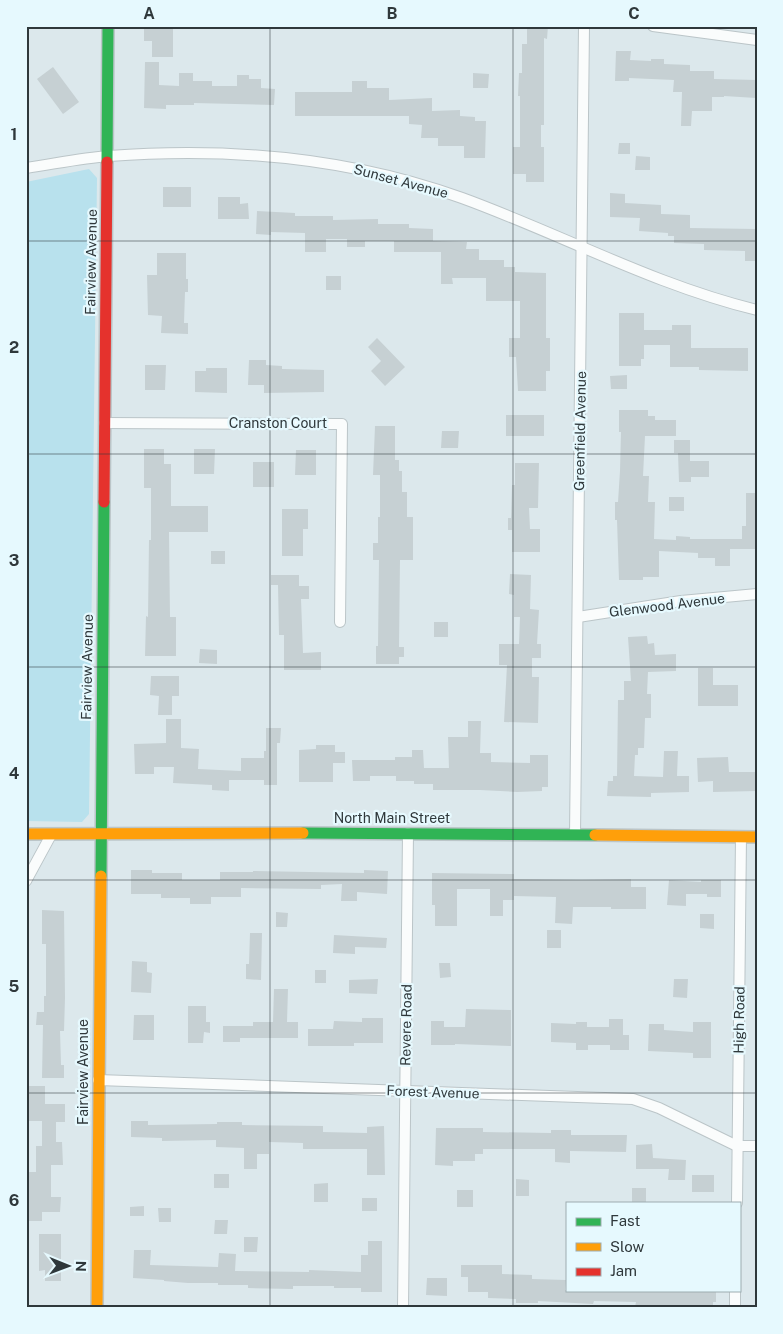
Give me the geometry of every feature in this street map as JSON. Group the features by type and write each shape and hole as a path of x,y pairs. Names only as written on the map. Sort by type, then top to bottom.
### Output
{"street":[{"name":"Fairview Avenue","path":"97,1308 108,26"},
{"name":"Greenfield Avenue","path":"575,835 584,26"},
{"path":"653,26 757,40"},
{"name":"Sunset Avenue","path":"26,168 107,156 190,152 302,159 365,170 403,179 460,197 695,292 757,310"},
{"name":"Cranston Court","path":"104,423 342,424 340,622"},
{"name":"Glenwood Avenue","path":"578,617 681,601 757,594"},
{"name":"North Main Street","path":"26,834 408,833 757,837"},
{"name":"Revere Road","path":"403,1308 408,833"},
{"path":"26,881 51,835"},
{"name":"High Road","path":"736,1202 741,837"},
{"name":"Forest Avenue","path":"98,1080 633,1099 659,1108 737,1146 757,1146"},
{"path":"735,1308 736,1292"}],"shaded area":[{"path":"89,169 97,178 89,814 82,822 26,821 26,182"}],"building":[{"path":"527,26 548,26 547,39 544,38 544,125 541,125 541,147 544,147 544,182 526,182 526,174 513,174 513,147 520,147 519,73 522,73 522,44 527,44"},
{"path":"144,28 173,28 173,57 152,57 152,41 144,41"},
{"path":"616,51 631,51 630,60 651,61 651,59 664,59 664,64 690,65 690,71 714,71 714,79 757,80 756,98 712,97 712,111 692,111 691,126 681,126 682,92 673,92 674,80 629,78 629,81 615,81"},
{"path":"145,62 159,62 159,85 179,86 179,73 193,73 193,81 212,81 212,86 237,86 237,75 249,75 249,79 261,79 261,88 275,89 274,105 194,103 194,105 166,105 166,109 144,108"},
{"path":"53,67 79,102 63,114 37,79"},
{"path":"473,73 489,74 488,88 473,88"},
{"path":"352,81 367,81 367,88 389,88 389,100 432,98 432,111 460,110 460,116 475,117 475,121 486,121 485,158 464,158 464,146 438,146 438,138 421,138 422,125 409,124 409,116 295,116 295,92 352,92"},
{"path":"619,143 630,143 630,154 618,154"},
{"path":"636,156 650,157 650,170 635,170"},
{"path":"163,187 191,187 191,207 163,207"},
{"path":"610,193 625,194 625,203 661,205 661,214 690,215 690,228 756,229 757,261 745,261 745,251 704,250 704,244 674,243 674,236 668,236 668,233 639,231 640,218 610,217"},
{"path":"218,197 240,197 240,204 248,203 249,219 218,219"},
{"path":"257,211 295,213 295,216 333,216 333,220 378,219 378,224 409,224 409,228 433,229 433,241 467,242 466,249 479,249 479,260 504,260 504,267 515,267 515,272 546,273 546,338 550,338 550,371 546,371 546,391 518,391 516,357 509,357 509,338 520,338 520,301 486,301 486,278 452,278 453,284 441,284 441,252 394,252 394,241 365,241 365,247 347,247 347,239 326,239 326,252 305,252 305,233 271,232 271,235 256,234"},
{"path":"157,253 186,253 188,292 185,292 184,323 188,323 188,334 161,333 162,316 148,315 147,275 157,275"},
{"path":"326,276 341,276 341,290 326,290"},
{"path":"619,313 644,313 644,330 672,330 672,325 691,325 691,348 748,348 748,371 699,370 699,367 670,367 670,345 644,345 644,359 641,359 641,366 619,366"},
{"path":"377,338 405,367 385,386 371,371 381,361 368,347"},
{"path":"249,360 266,360 266,365 282,366 282,369 324,370 324,392 264,393 264,385 248,385"},
{"path":"145,365 166,365 165,390 145,390"},
{"path":"206,368 227,368 227,393 195,392 195,371 206,371"},
{"path":"627,375 627,389 611,389 610,376"},
{"path":"619,410 648,410 648,416 655,416 655,420 676,420 676,436 645,436 643,476 649,476 648,502 655,502 654,539 676,540 676,536 690,537 690,539 742,539 742,526 746,526 746,493 757,493 757,549 730,549 730,566 715,566 715,558 698,558 698,553 659,551 659,577 643,577 643,580 619,580 615,502 618,502 620,471 621,432 619,432"},
{"path":"506,415 544,415 544,436 506,436"},
{"path":"375,426 395,426 395,460 399,460 399,471 402,471 402,492 407,492 407,517 413,517 413,560 400,560 399,647 404,647 404,657 399,657 399,664 376,664 379,560 373,560 373,543 378,543 380,475 373,475"},
{"path":"442,431 459,431 458,448 441,448"},
{"path":"674,440 690,440 690,461 709,461 709,477 691,477 691,482 679,482 678,453 674,453"},
{"path":"144,449 164,449 164,464 171,464 171,506 208,506 208,532 169,532 170,617 176,617 176,656 145,656 146,616 148,617 149,540 151,540 151,488 144,488"},
{"path":"194,449 215,449 214,474 194,474"},
{"path":"296,450 316,450 316,475 295,475"},
{"path":"253,462 274,462 274,487 253,487"},
{"path":"515,463 539,463 538,508 529,508 530,529 540,529 540,552 512,552 512,530 508,530 508,518 511,518 512,485 515,485"},
{"path":"669,497 684,497 684,511 669,511"},
{"path":"282,509 308,509 308,529 303,529 303,556 282,556"},
{"path":"211,551 225,551 225,564 211,564"},
{"path":"510,574 531,575 530,609 539,610 537,644 541,644 541,658 532,658 532,677 539,677 538,723 504,722 507,665 499,665 499,644 519,644 520,617 514,617 514,595 509,594"},
{"path":"271,575 299,575 299,586 309,586 309,599 301,599 303,653 321,652 321,670 284,670 284,635 279,635 278,585 271,585"},
{"path":"434,622 448,622 448,637 434,637"},
{"path":"647,636 648,644 654,643 655,655 676,654 676,671 648,672 647,694 651,694 651,718 645,718 644,748 638,748 638,755 635,755 634,776 663,777 664,751 678,751 677,776 689,776 689,792 651,793 651,797 607,796 608,781 613,781 613,776 617,776 618,700 624,700 624,681 631,681 628,637"},
{"path":"200,649 217,650 217,664 199,663"},
{"path":"698,668 713,668 713,685 738,685 738,706 698,706"},
{"path":"151,676 179,676 179,696 172,696 172,715 158,715 159,696 150,695"},
{"path":"166,719 181,719 181,748 199,749 198,769 241,771 241,758 264,758 264,751 266,751 266,728 281,728 280,743 277,743 277,785 264,785 264,780 229,780 229,791 212,790 212,785 173,783 174,767 154,767 154,774 135,774 134,744 166,743"},
{"path":"468,721 481,721 480,753 491,753 491,762 530,763 530,755 548,755 548,787 542,787 542,791 517,792 433,790 433,784 414,784 414,781 396,781 396,776 370,776 370,781 353,781 352,760 395,760 395,757 412,757 412,750 423,750 424,768 449,768 448,737 468,737"},
{"path":"316,745 335,745 335,752 345,752 345,763 333,763 333,782 299,782 299,750 316,749"},
{"path":"728,757 729,772 757,772 757,791 713,792 713,781 698,782 697,758"},
{"path":"131,870 152,870 152,873 182,873 182,880 220,880 220,872 364,873 364,870 388,871 387,894 357,892 357,901 341,901 342,884 321,885 321,889 241,888 241,897 211,897 211,904 190,904 190,898 161,898 161,894 131,894"},
{"path":"432,873 514,874 514,879 631,879 631,887 646,887 646,909 573,907 572,924 555,923 556,897 514,896 514,900 503,900 503,916 490,916 490,889 457,889 457,926 435,926 435,905 432,905"},
{"path":"669,880 701,882 701,880 721,880 721,897 707,897 707,894 686,894 686,906 667,905"},
{"path":"42,910 64,911 64,1031 60,1031 61,1065 64,1065 64,1078 42,1078 43,1025 36,1025 37,1012 44,1012 44,996 46,996 46,944 42,944"},
{"path":"276,912 288,913 287,927 276,927"},
{"path":"700,914 714,914 714,929 700,928"},
{"path":"547,930 561,930 561,948 547,948"},
{"path":"250,933 262,933 261,980 246,979 246,964 249,964"},
{"path":"334,935 387,938 386,948 355,947 355,954 333,953"},
{"path":"132,961 147,962 147,972 152,973 151,993 131,992"},
{"path":"439,963 450,963 451,977 440,978"},
{"path":"315,970 326,970 326,983 315,983"},
{"path":"378,979 377,994 349,993 349,980"},
{"path":"674,979 688,979 687,998 673,997"},
{"path":"274,989 288,989 287,1022 298,1022 298,1038 240,1038 240,1042 223,1042 223,1026 253,1026 253,1022 273,1022"},
{"path":"188,1006 206,1006 206,1022 210,1022 210,1033 204,1032 203,1043 188,1043"},
{"path":"466,1009 511,1010 511,1046 431,1045 431,1021 444,1021 444,1027 465,1027"},
{"path":"134,1015 154,1015 154,1040 133,1040"},
{"path":"362,1018 383,1018 383,1043 354,1043 354,1046 308,1046 308,1029 333,1029 334,1021 362,1022"},
{"path":"609,1019 623,1019 623,1035 629,1035 629,1050 610,1050 610,1045 588,1045 588,1050 576,1050 576,1043 551,1042 551,1023 576,1024 576,1022 587,1022 587,1027 609,1027"},
{"path":"693,1022 711,1022 711,1058 693,1058 693,1053 648,1051 649,1024 664,1024 664,1030 693,1032"},
{"path":"26,1086 45,1086 45,1104 65,1104 65,1122 56,1122 56,1142 62,1142 63,1165 51,1165 51,1197 61,1197 60,1212 42,1212 42,1221 27,1221 26,1172 36,1172 36,1146 42,1146 42,1121 26,1121"},
{"path":"131,1121 148,1121 148,1125 242,1122 242,1125 323,1126 323,1132 367,1133 367,1127 384,1126 385,1175 367,1175 367,1149 303,1149 303,1143 269,1142 269,1154 257,1154 257,1169 244,1169 244,1148 216,1147 216,1140 162,1141 162,1138 131,1137"},
{"path":"436,1128 483,1128 483,1132 551,1133 551,1130 571,1130 571,1135 627,1135 626,1152 570,1151 570,1163 555,1162 555,1149 483,1149 483,1154 475,1154 475,1161 453,1161 453,1166 435,1165"},
{"path":"652,1144 653,1158 686,1160 685,1180 668,1180 669,1169 636,1169 636,1145"},
{"path":"214,1174 229,1174 229,1188 214,1188"},
{"path":"692,1175 714,1175 714,1192 692,1192"},
{"path":"516,1179 529,1180 529,1196 516,1196"},
{"path":"328,1183 328,1202 314,1202 314,1184"},
{"path":"632,1188 646,1188 646,1202 632,1202"},
{"path":"457,1190 473,1190 473,1207 457,1207"},
{"path":"362,1198 377,1198 377,1211 362,1211"},
{"path":"144,1206 144,1216 130,1216 130,1207"},
{"path":"158,1208 171,1208 171,1222 159,1222"},
{"path":"215,1220 228,1220 227,1234 214,1234"},
{"path":"39,1234 61,1234 61,1281 45,1281 45,1270 39,1271"},
{"path":"244,1237 258,1237 257,1252 244,1252"},
{"path":"368,1241 382,1241 382,1292 361,1292 361,1288 334,1288 334,1286 293,1286 293,1289 248,1288 248,1285 218,1285 218,1283 188,1283 133,1278 134,1250 151,1250 150,1265 218,1267 219,1253 236,1254 235,1271 309,1272 309,1270 361,1272 361,1255 368,1255"},
{"path":"461,1265 502,1265 502,1274 532,1275 532,1279 566,1280 566,1292 716,1292 716,1302 713,1302 713,1308 635,1307 636,1302 594,1301 593,1304 538,1301 538,1303 516,1303 516,1299 488,1298 488,1292 468,1292 468,1277 461,1277"},
{"path":"427,1278 447,1278 447,1296 426,1295"}],"traffic: fast":[{"path":"107,162 108,26"},
{"path":"101,876 104,502"},
{"path":"303,833 595,835"}],"traffic: slow":[{"path":"26,834 303,833"},
{"path":"595,835 757,837"},
{"path":"97,1308 101,876"}],"traffic: jam":[{"path":"104,502 107,162"}]}
